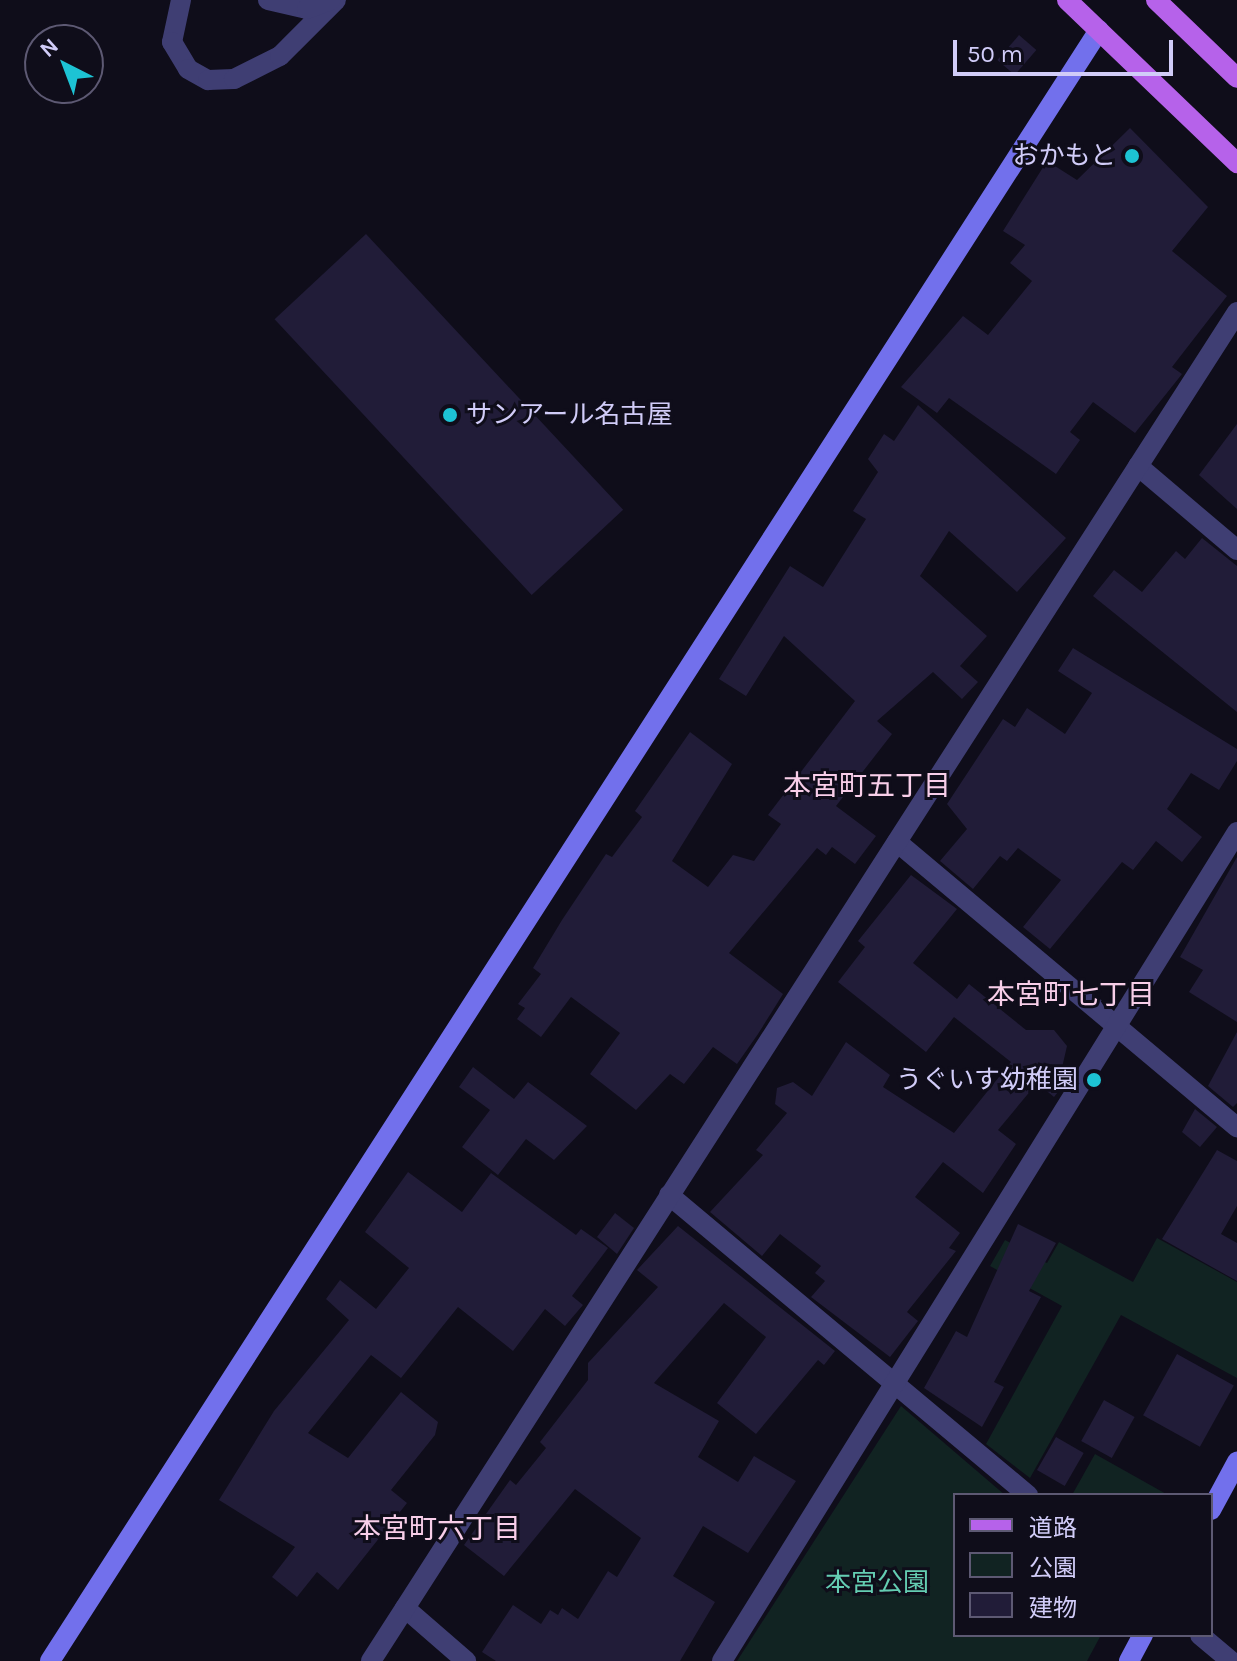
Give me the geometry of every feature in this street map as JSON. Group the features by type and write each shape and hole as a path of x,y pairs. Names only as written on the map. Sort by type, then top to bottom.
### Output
{"main road":[{"path":"1067,0 1237,163"},
{"path":"1156,0 1237,78"}],"street":[{"path":"181,0 172,42 188,69 208,80 234,79 280,56 336,0"},
{"path":"268,0 307,9 330,0"},
{"path":"50,1661 1099,30"},
{"path":"371,1661 1237,312"},
{"path":"1138,466 1237,550"},
{"path":"722,1661 1237,832"},
{"path":"897,842 1237,1127"},
{"path":"669,1195 894,1387 1026,1493"},
{"path":"1213,1506 1237,1462"},
{"path":"405,1608 466,1661"},
{"path":"1129,1661 1142,1637"},
{"path":"1202,1637 1231,1661"}],"green space":[{"path":"1157,1238 1237,1282 1237,1378 1121,1315 1030,1478 986,1444 1062,1306 990,1266 1005,1240 1047,1263 1059,1242 1133,1282"},
{"name":"本宮公園","path":"901,1406 1003,1493 953,1493 953,1637 1100,1637 1087,1661 737,1661"},
{"path":"1095,1454 1164,1493 1073,1493"}],"building":[{"path":"1019,35 1036,50 1015,75 997,60"},
{"path":"1130,128 1208,207 1172,251 1227,296 1172,367 1182,374 1135,433 1093,402 1070,432 1080,440 1056,474 949,398 937,413 901,387 963,316 988,335 1032,281 1010,263 1025,245 1003,231 1047,161 1077,180"},
{"name":"サンアール名古屋","path":"366,234 623,510 532,595 275,319"},
{"path":"918,405 1066,538 1017,592 949,531 920,576 987,636 960,666 978,682 962,699 933,672 877,721 892,734 836,806 876,836 855,864 832,847 826,855 817,848 729,953 783,994 737,1064 713,1047 684,1084 670,1074 636,1110 590,1074 620,1033 571,997 541,1037 517,1019 525,1008 518,1004 541,974 533,968 562,920 606,854 612,857 642,817 635,811 690,732 732,764 672,861 708,887 733,855 754,861 781,824 768,815 855,701 784,636 746,696 719,679 790,566 823,587 866,519 853,511 878,472 868,459 884,434 894,441"},
{"path":"1237,424 1237,509 1199,475"},
{"path":"1202,538 1237,566 1237,712 1093,596 1114,570 1142,592 1176,551 1185,559"},
{"path":"1073,648 1237,749 1237,761 1219,790 1191,773 1167,809 1202,837 1182,862 1156,841 1133,870 1122,862 1050,949 1023,927 1061,880 1018,848 1007,861 1000,856 973,889 940,861 967,829 947,804 1003,719 1015,727 1027,708 1065,734 1092,693 1058,671"},
{"path":"1237,857 1237,1022 1189,992 1203,970 1180,957"},
{"path":"911,875 957,909 913,963 957,999 969,984 1026,1030 1054,1030 1067,1046 1061,1072 1069,1078 1054,1097 1037,1083 998,1130 1016,1144 983,1193 943,1162 915,1197 960,1233 949,1248 956,1251 907,1312 918,1321 890,1357 811,1297 825,1281 815,1273 821,1266 780,1234 762,1256 710,1212 763,1155 756,1150 787,1113 775,1104 777,1088 793,1082 812,1096 846,1042 890,1075 883,1087 954,1133 1011,1062 954,1017 926,1052 838,982 865,947 858,941"},
{"path":"1237,1032 1237,1103 1233,1107 1208,1086"},
{"path":"473,1067 514,1099 528,1082 587,1126 554,1160 526,1139 498,1175 462,1147 490,1110 459,1087"},
{"path":"1195,1109 1217,1127 1200,1147 1182,1132"},
{"path":"1217,1150 1237,1161 1237,1206 1221,1234 1237,1243 1237,1281 1162,1239"},
{"path":"408,1172 462,1212 491,1173 576,1235 581,1229 608,1248 572,1296 583,1305 565,1326 545,1309 513,1351 458,1307 401,1378 371,1355 308,1433 348,1458 401,1392 438,1422 435,1435 391,1490 407,1503 338,1590 317,1572 297,1597 272,1577 295,1547 219,1500 274,1411 349,1320 326,1299 340,1280 376,1309 409,1268 365,1232"},
{"path":"615,1213 634,1228 617,1254 597,1237"},
{"path":"1018,1224 1056,1243 1029,1291 1041,1297 994,1382 1004,1387 982,1427 924,1388 956,1331 967,1337"},
{"path":"678,1226 835,1351 824,1365 818,1360 756,1434 717,1403 766,1337 724,1303 654,1383 719,1421 698,1457 738,1482 754,1456 796,1481 748,1553 703,1526 673,1576 715,1602 680,1661 496,1661 482,1652 513,1605 541,1624 550,1610 558,1615 562,1608 578,1619 608,1571 617,1577 641,1538 575,1489 504,1576 464,1545 510,1480 516,1485 546,1448 540,1442 588,1380 588,1363 658,1287 637,1270"},
{"path":"1177,1354 1234,1386 1200,1447 1143,1415"},
{"path":"1104,1400 1135,1417 1112,1458 1081,1441"},
{"path":"1056,1437 1084,1453 1065,1486 1037,1470"}],"place":[{"name":"おかもと","path":"1132,156"},
{"name":"サンアール名古屋","path":"450,415"},
{"name":"うぐいす幼稚園","path":"1094,1080"}],"district":[{"name":"本宮町五丁目","path":"867,786"},
{"name":"本宮町七丁目","path":"1071,995"},
{"name":"本宮町六丁目","path":"437,1529"}]}
